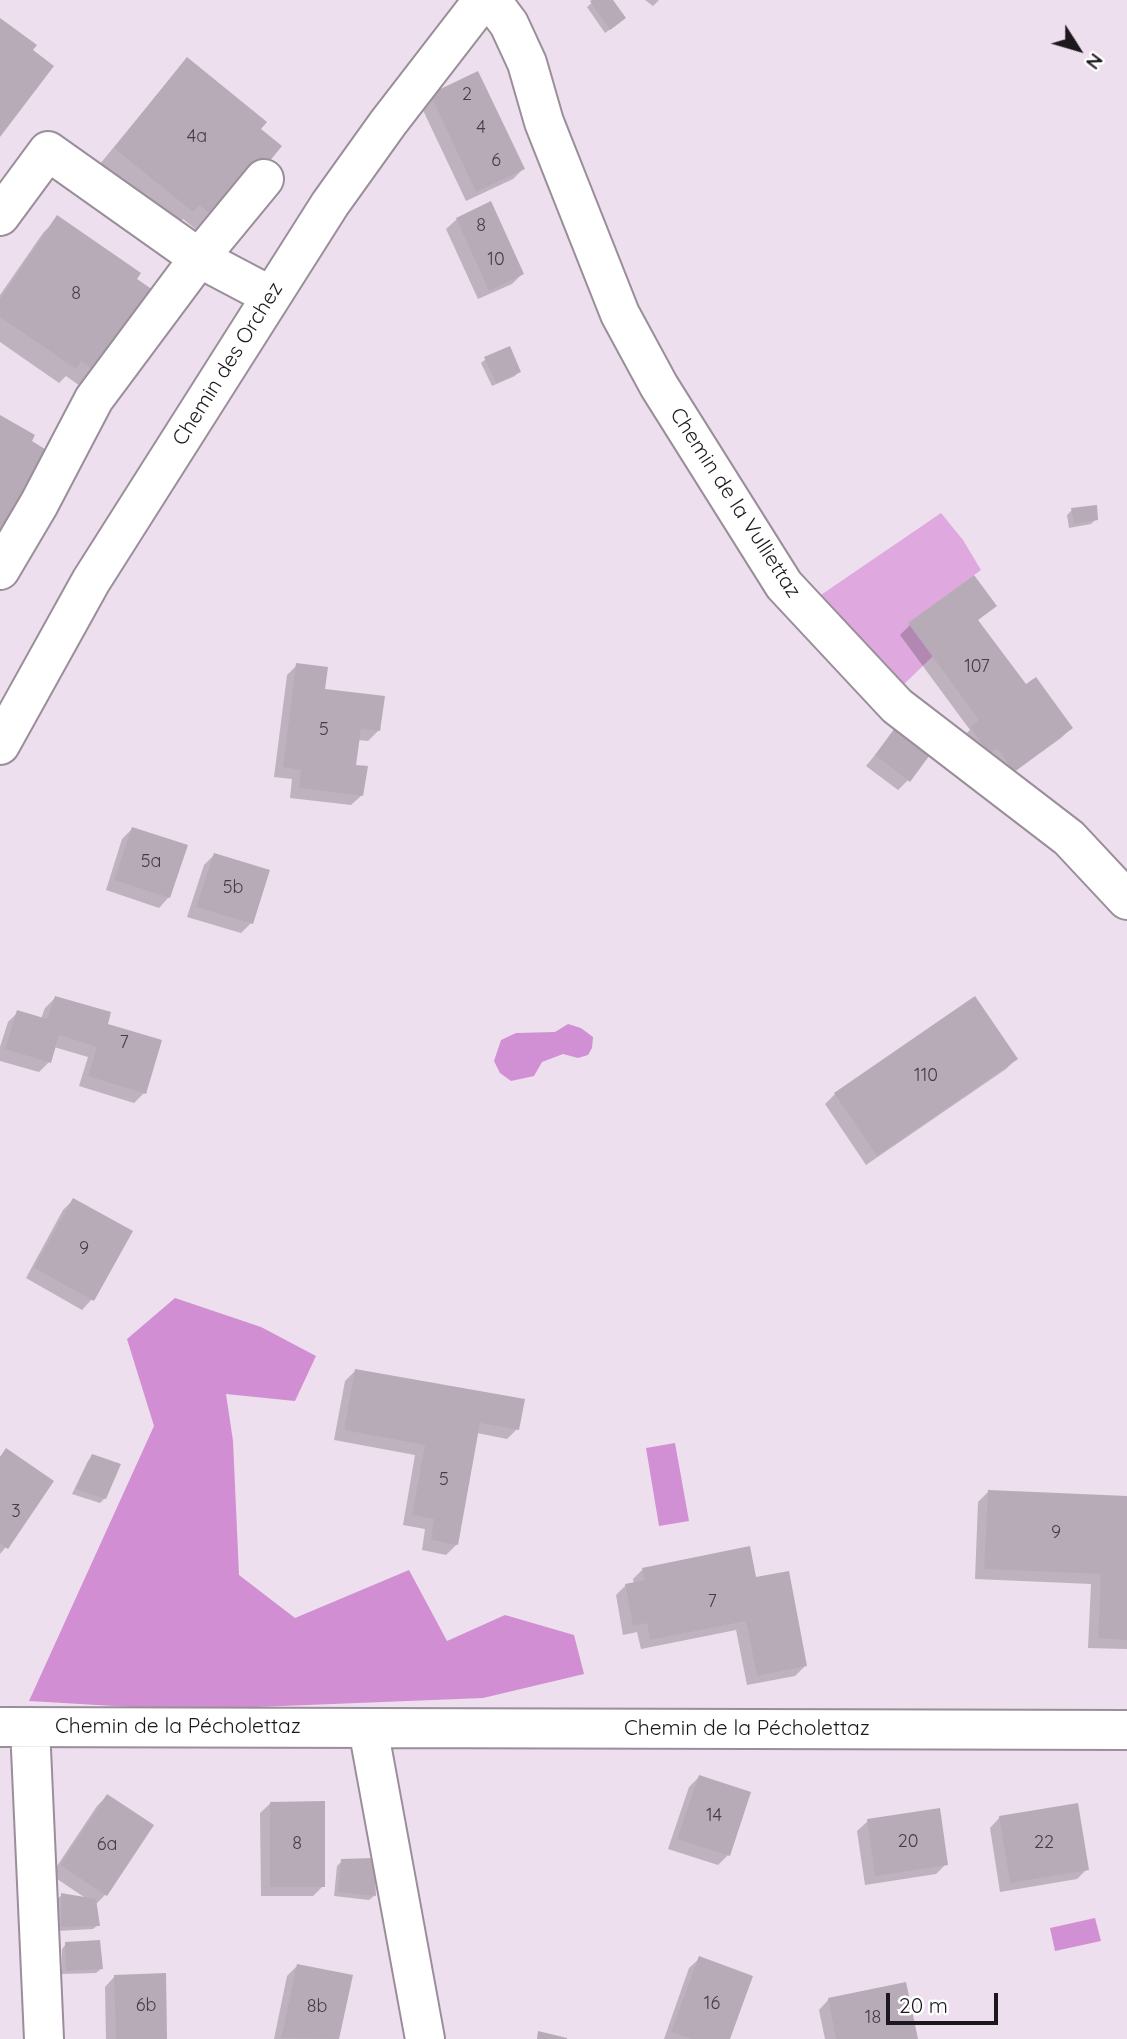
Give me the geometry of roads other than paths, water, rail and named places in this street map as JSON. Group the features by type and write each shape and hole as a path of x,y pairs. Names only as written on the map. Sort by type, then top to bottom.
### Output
{"street":[{"name":"Chemin des Orchez","path":"0,745 91,581 271,296 359,163 483,0"},
{"name":"Chemin de la Vulliettaz","path":"491,0 509,24 527,62 544,122 620,314 659,386 784,585 897,706 1069,838 1127,900"},
{"path":"0,216 48,151 199,258 271,296"},
{"path":"0,570 39,505 94,399 199,258 264,179"},
{"name":"Chemin de la Pécholettaz","path":"44,2039 15,1727 1127,1730"},
{"path":"368,1728 425,2039"}]}
